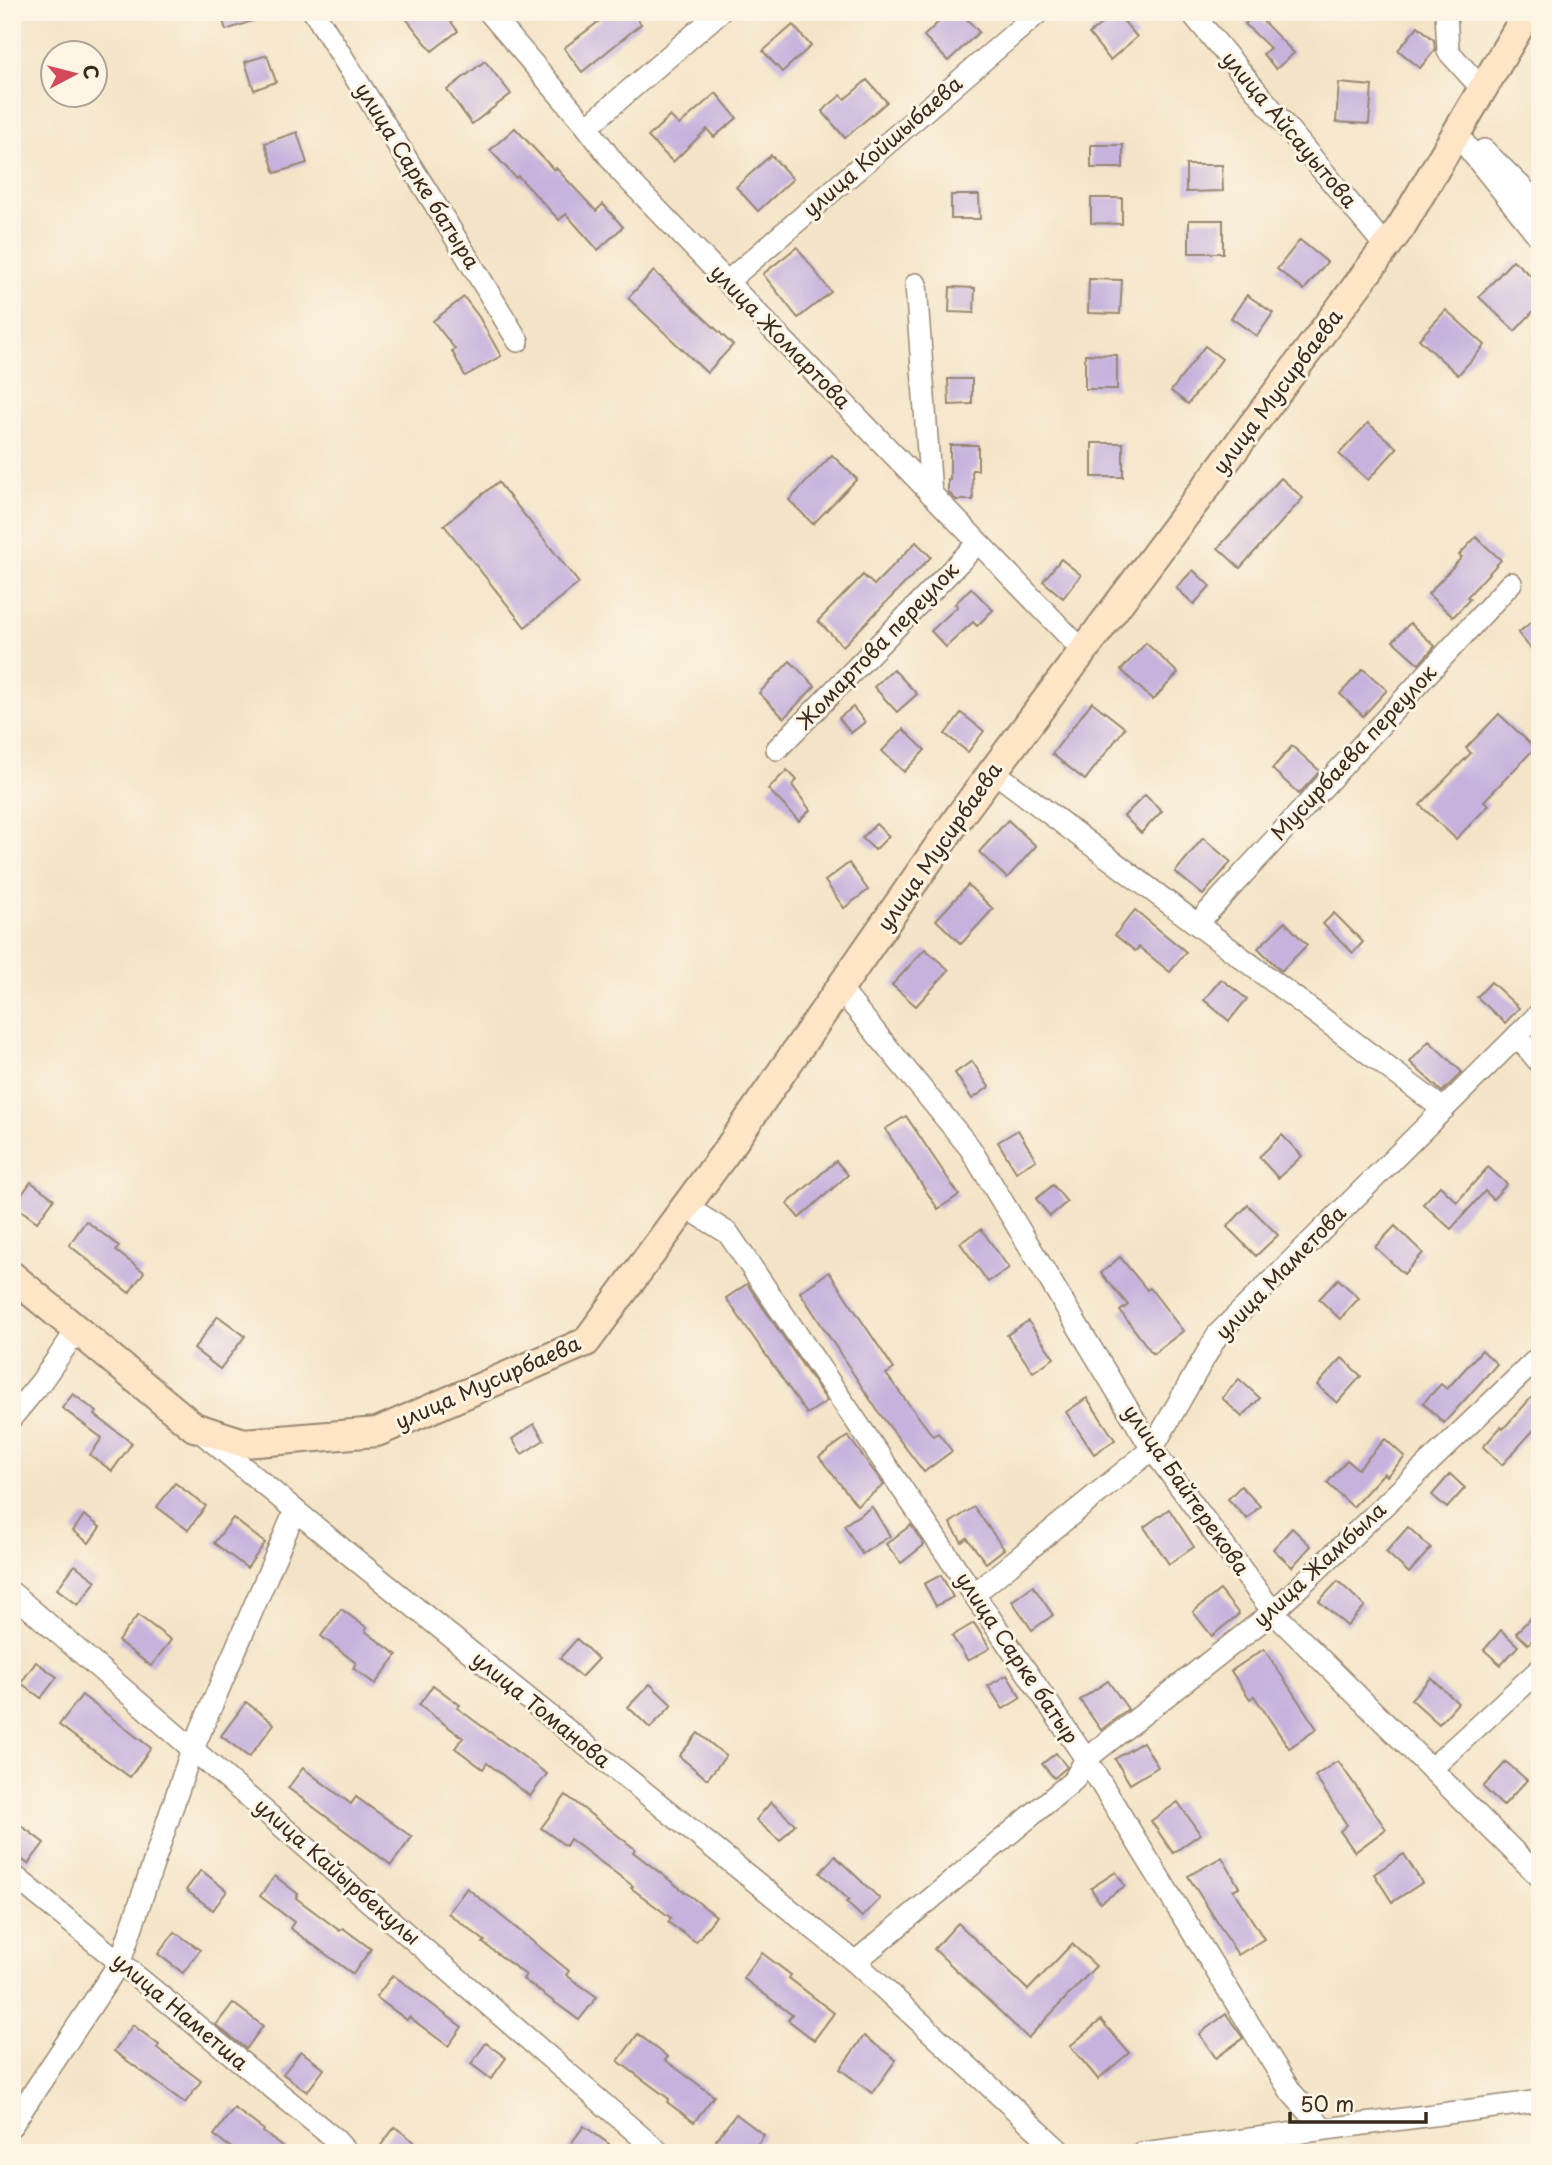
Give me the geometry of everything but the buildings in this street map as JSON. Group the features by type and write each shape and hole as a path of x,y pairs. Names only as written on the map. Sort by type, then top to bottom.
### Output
{"street":[{"name":"улица Сарке батыра","path":"314,12 518,341"},
{"name":"улица Жомартова","path":"489,12 587,127 621,172 1083,651"},
{"path":"587,127 720,12"},
{"name":"улица Койшыбаева","path":"727,282 1040,12"},
{"name":"улица Айсауытова","path":"1191,12 1386,247"},
{"path":"1446,12 1448,51 1482,89"},
{"name":"улица Мусирбаева","path":"194,1427 244,1443 377,1432 586,1342 732,1145 993,771 1401,227 1528,12"},
{"path":"1459,130 1540,205"},
{"path":"1459,130 1540,238"},
{"path":"916,284 931,494"},
{"name":"Жомартова переулок","path":"777,749 978,543"},
{"name":"Мусирбаева переулок","path":"1197,924 1511,583"},
{"path":"993,771 1443,1109"},
{"name":"улица Байтерекова","path":"839,989 970,1148 1152,1449 1273,1612 1540,1877"},
{"name":"улица Маметова","path":"974,1594 1152,1449 1218,1334 1540,1013"},
{"path":"1517,1036 1540,1063"},
{"name":"улица Сарке батыр","path":"685,1207 728,1233 1086,1759 1291,2092 1324,2129"},
{"name":"улица Томанова","path":"12,1276 295,1511 855,1962 1062,2153"},
{"path":"12,1418 77,1330"},
{"name":"улица Жамбыла","path":"855,1962 1074,1780 1086,1759 1273,1612 1540,1356"},
{"path":"12,2125 120,1962 193,1748 295,1511"},
{"name":"улица Кайырбекулы","path":"12,1593 660,2153"},
{"path":"1432,1769 1540,1669"},
{"name":"улица Наметша","path":"12,1874 336,2140 347,2153"},
{"path":"1143,2153 1540,2102"}]}
